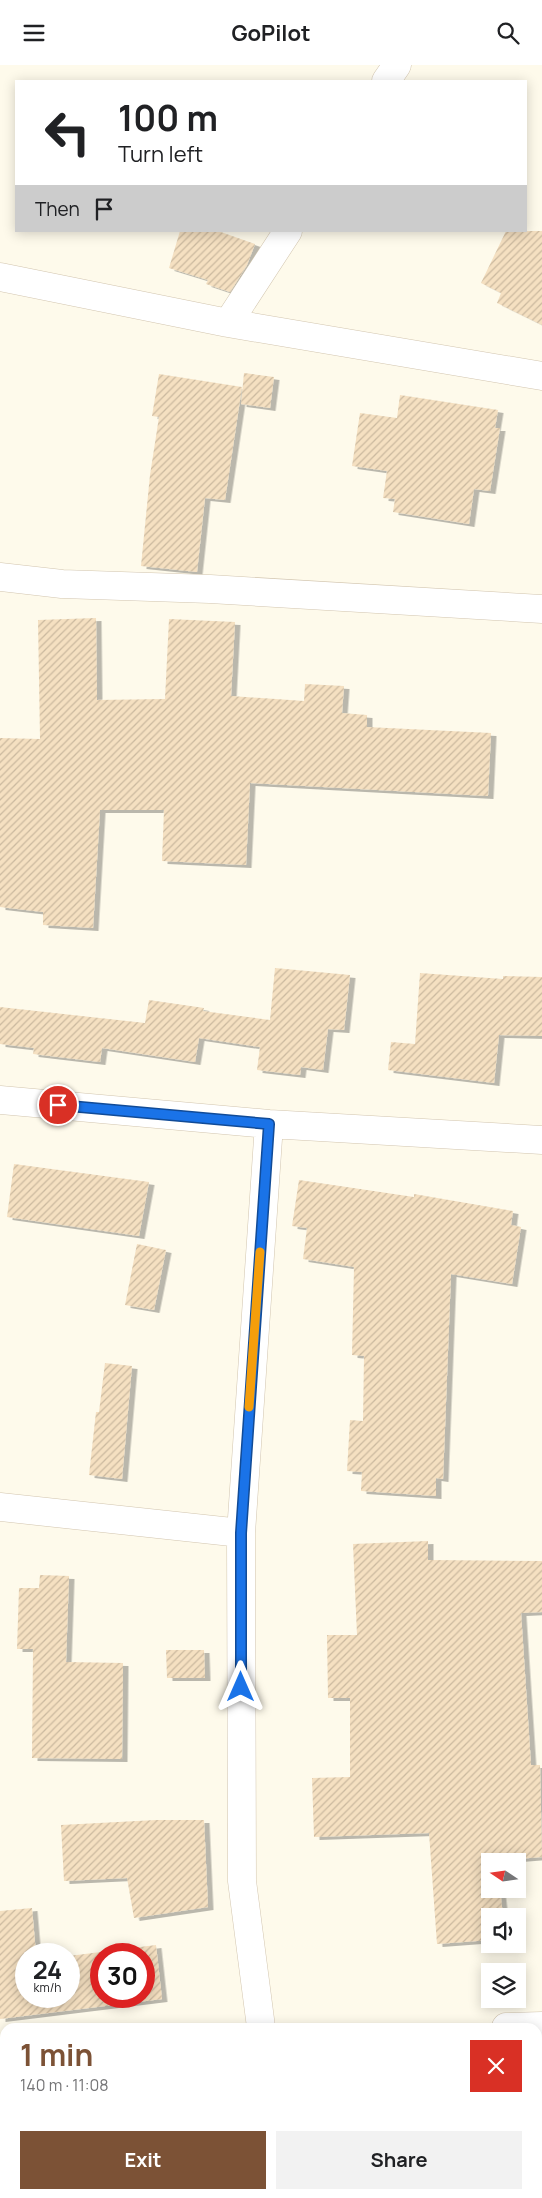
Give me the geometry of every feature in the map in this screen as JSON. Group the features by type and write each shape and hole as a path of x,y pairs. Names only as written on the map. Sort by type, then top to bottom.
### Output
{"street":[{"path":"387,80 397,65"},
{"path":"228,323 287,232"},
{"path":"0,277 228,323 542,376"},
{"path":"0,577 62,584 210,589 542,609"},
{"path":"0,1100 269,1124 542,1140"},
{"path":"260,2023 242,1881 241,1533 269,1124"},
{"path":"0,1507 241,1533"}],"building":[{"path":"542,231 542,325 497,303 501,293 481,283 506,232"},
{"path":"180,232 221,232 255,244 247,265 230,292 206,284 208,280 169,268"},
{"path":"244,373 274,377 270,408 241,404"},
{"path":"159,374 242,387 225,500 205,498 197,572 141,566 150,475 159,417 152,416"},
{"path":"400,395 498,410 495,428 500,428 490,491 474,489 469,524 393,512 395,499 383,498 387,471 352,466 360,413 397,418"},
{"path":"96,618 97,700 165,699 169,619 235,622 231,696 304,701 305,684 344,686 342,713 367,715 367,727 491,733 488,796 250,783 246,865 162,861 164,810 100,810 93,928 43,925 43,912 0,907 0,738 40,739 38,620"},
{"path":"275,968 350,975 344,1030 328,1029 323,1070 301,1067 300,1075 257,1070 260,1047 199,1038 195,1062 102,1048 100,1062 33,1054 34,1048 0,1044 0,1007 145,1023 149,1000 204,1008 203,1011 270,1020"},
{"path":"420,973 503,979 503,976 542,977 542,1036 499,1035 494,1083 388,1070 391,1042 415,1044"},
{"path":"14,1164 149,1182 139,1236 7,1217"},
{"path":"299,1180 414,1197 414,1194 513,1211 511,1225 521,1227 512,1284 451,1274 443,1479 436,1478 436,1496 361,1491 362,1472 347,1471 350,1420 363,1421 364,1356 352,1355 354,1267 303,1259 307,1228 292,1226"},
{"path":"137,1244 166,1250 154,1310 125,1305"},
{"path":"105,1363 132,1366 122,1479 89,1475 96,1412 99,1412"},
{"path":"428,1541 428,1560 542,1561 542,1612 521,1613 531,1765 540,1765 542,1857 526,1858 526,1853 481,1853 481,1898 501,1898 502,1908 481,1908 481,1941 437,1944 429,1833 314,1837 312,1778 350,1777 350,1698 328,1698 327,1635 357,1635 353,1544"},
{"path":"40,1575 69,1576 66,1662 123,1663 122,1759 32,1758 33,1649 17,1649 19,1588 39,1588"},
{"path":"166,1650 204,1650 205,1678 167,1678"},
{"path":"156,1820 204,1820 208,1907 134,1918 127,1878 64,1881 61,1825"},
{"path":"32,1908 35,1943 15,1943 15,2008 80,2008 80,1955 90,1953 90,2008 0,2019 0,1911"},
{"path":"156,1945 162,1999 155,2000"}],"slow traffic":[{"path":"249,1407 260,1252"}],"route":[{"path":"58,1105 269,1124 241,1533 241,1687"}]}
